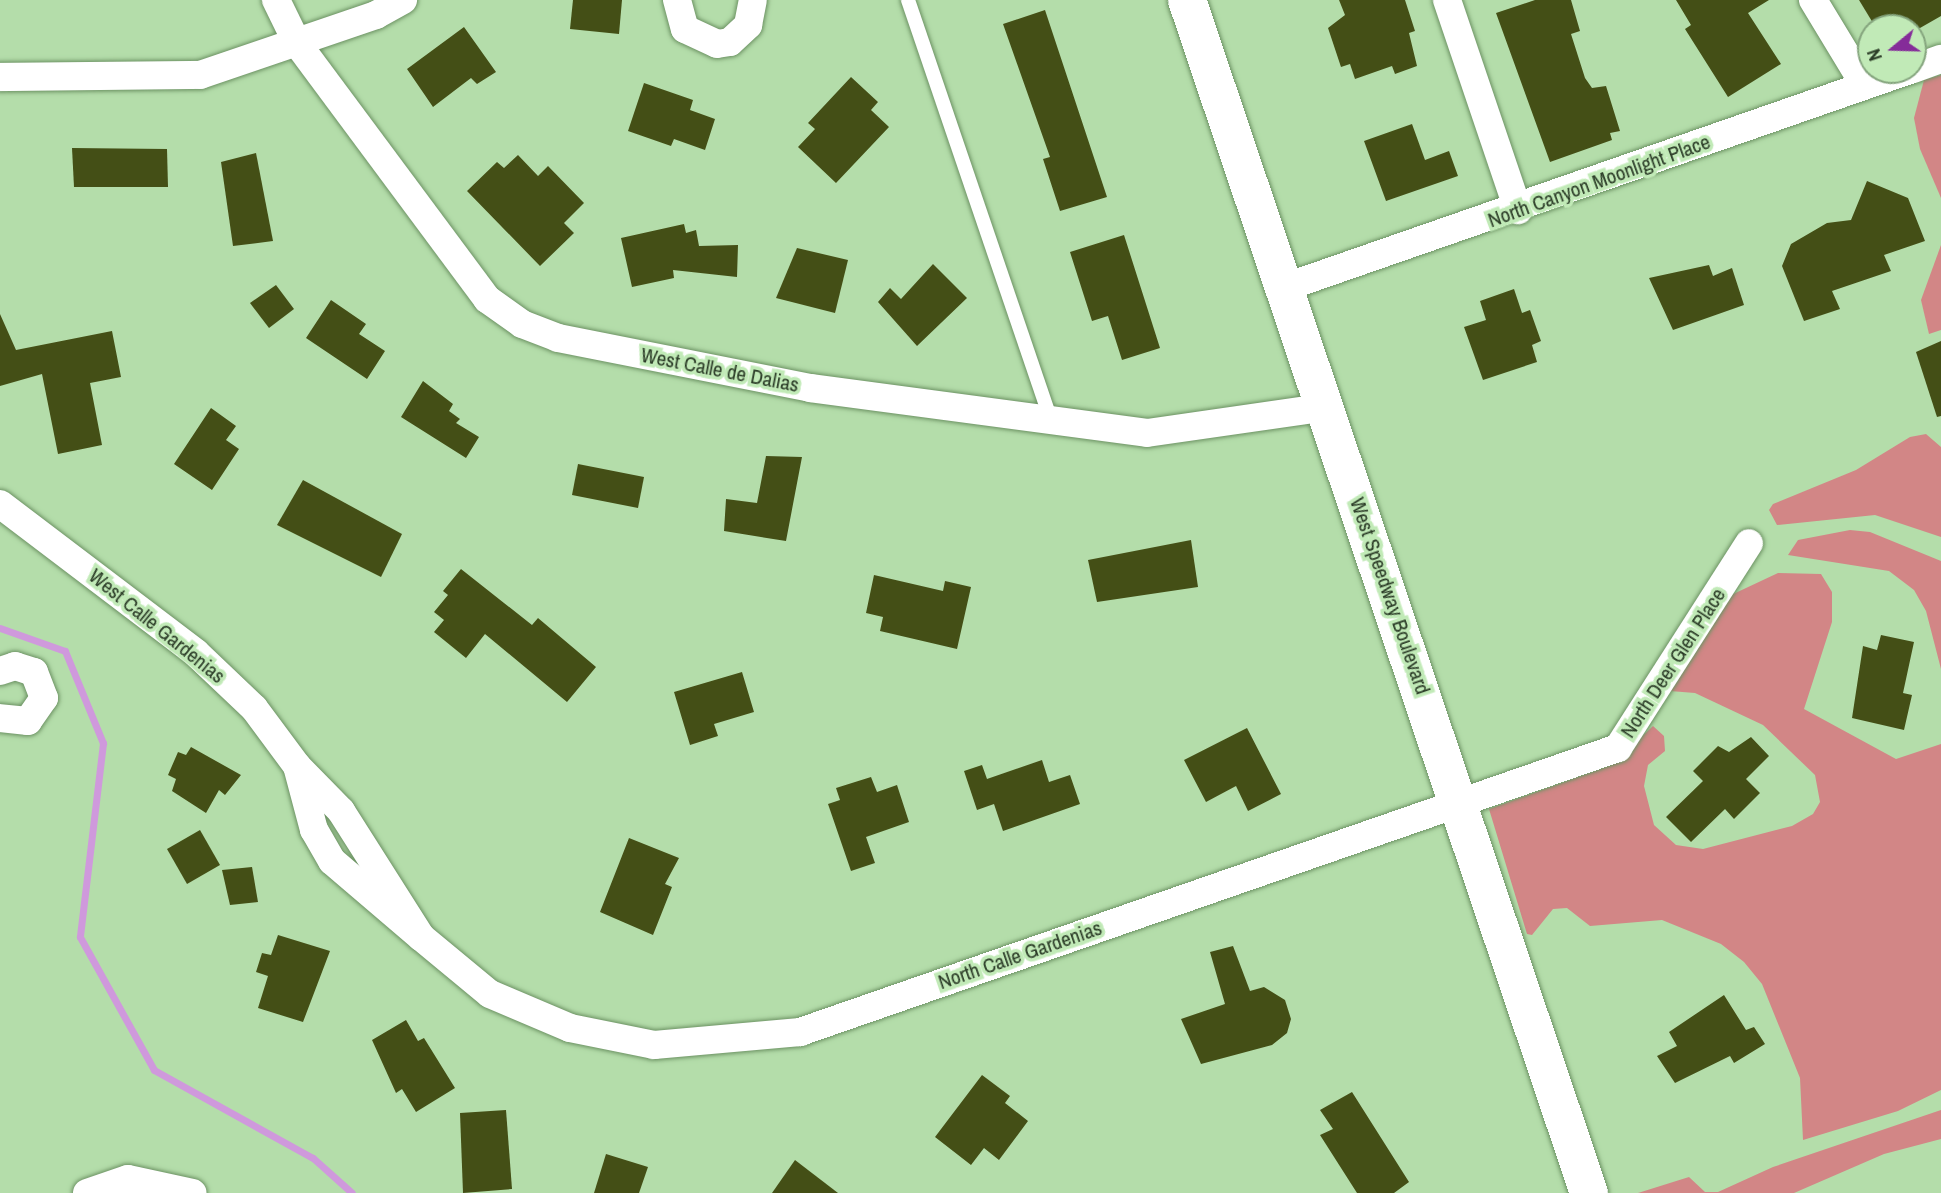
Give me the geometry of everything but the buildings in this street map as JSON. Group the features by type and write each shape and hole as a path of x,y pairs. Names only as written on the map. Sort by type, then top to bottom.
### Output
{"main road":[{"name":"West Speedway Boulevard","path":"1187,0 1327,407 1589,1193"}],"street":[{"name":"West Calle de Dalias","path":"276,0 297,43 486,299 522,324 558,338 810,388 1147,433 1327,407"},
{"path":"0,77 200,75 297,43 403,0"},
{"path":"677,0 684,29 717,44 730,41 748,25 752,0"},
{"path":"1447,0 1518,210"},
{"path":"1813,0 1865,86"},
{"name":"North Canyon Moonlight Place","path":"1286,287 1518,210 1870,84"},
{"name":"West Calle Gardenias","path":"0,504 196,653 254,708 297,766 314,830 332,861 490,994 570,1028"},
{"name":"North Deer Glen Place","path":"1460,803 1618,748 1749,544"},
{"path":"0,671 15,666 34,672 44,698 28,721 0,718"},
{"name":"North Calle Gardenias","path":"570,1028 654,1045 800,1032 1460,803"},
{"path":"87,1193 128,1179 193,1193"}],"lane":[{"path":"908,0 1051,421"}],"shaded area":[{"path":"1941,75 1941,198 1920,149 1914,118 1923,84 1927,84 1927,79"},
{"path":"1941,245 1941,330 1929,334 1921,300"},
{"path":"1926,434 1941,447 1941,537 1875,515 1777,525 1769,510 1773,504 1856,470 1910,437"},
{"path":"1850,530 1870,532 1941,561 1941,669 1926,611 1914,590 1889,571 1788,555 1798,540"},
{"path":"1778,573 1821,574 1832,592 1832,622 1804,709 1896,759 1941,744 1941,1090 1898,1111 1803,1140 1800,1078 1762,984 1744,962 1721,944 1662,920 1590,926 1567,908 1553,909 1532,935 1527,934 1489,809 1612,765 1653,726 1664,736 1665,751 1648,765 1644,786 1654,825 1676,845 1703,849 1792,826 1813,814 1820,802 1815,775 1763,725 1695,693 1670,691 1729,596"},
{"path":"1941,1110 1941,1139 1884,1154 1794,1193 1638,1193 1689,1177 1705,1192 1718,1192 1773,1167"}],"waterway":[{"path":"0,628 65,651 103,743 80,937 154,1070 313,1158 352,1193"}]}
